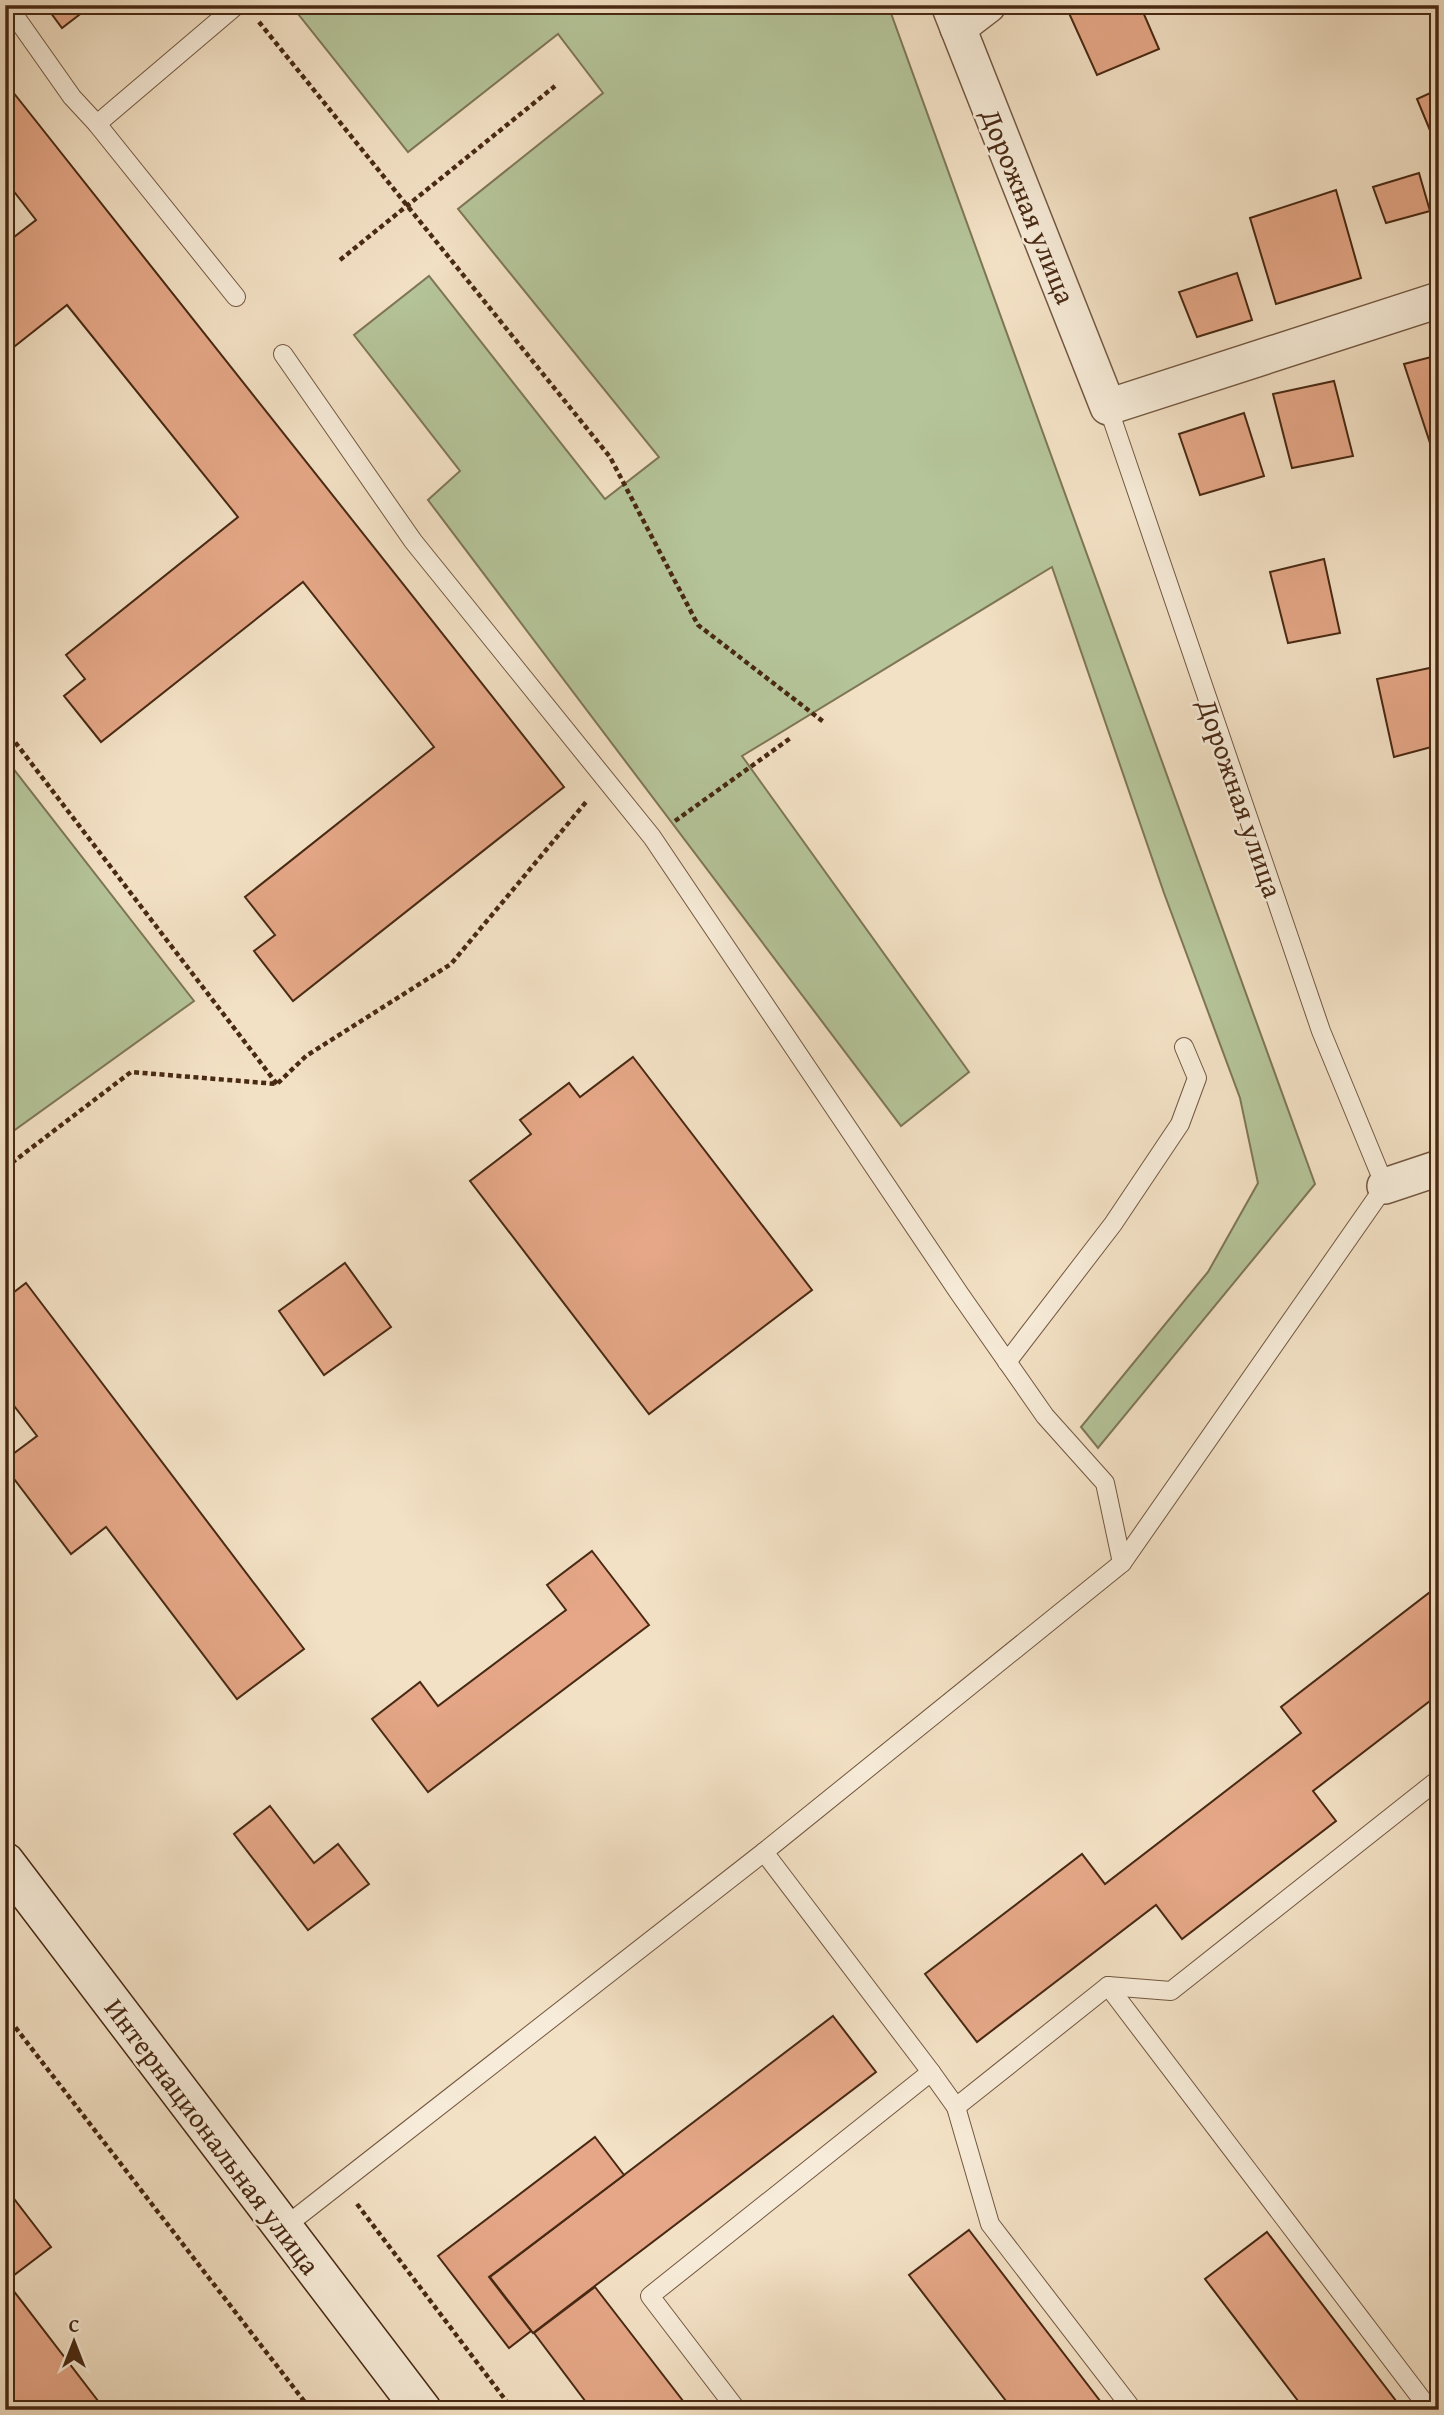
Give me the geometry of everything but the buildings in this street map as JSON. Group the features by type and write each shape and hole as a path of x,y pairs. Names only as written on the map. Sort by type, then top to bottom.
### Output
{"main road":[{"name":"Интернациональная улица","path":"5,1862 422,2410"}],"street":[{"path":"954,16 988,5"},
{"name":"Дорожная улица","path":"954,16 1108,407"},
{"path":"1108,407 1439,300"},
{"path":"1385,1186 1439,1168"}],"lane":[{"path":"97,124 237,5"},
{"path":"18,19 72,97 97,124 236,297"},
{"path":"283,354 413,541 652,837 1007,1362 1045,1416 1105,1483 1122,1563"},
{"name":"Дорожная улица","path":"1108,407 1321,1031 1385,1186"},
{"path":"1007,1362 1113,1224 1181,1124 1198,1078 1184,1047"},
{"path":"283,2228 764,1852 1122,1563 1385,1186"},
{"path":"956,2107 1108,1986 1171,1991 1439,1779"},
{"path":"764,1852 956,2107 990,2224 1133,2410"},
{"path":"1108,1986 1430,2410"},
{"path":"737,2410 650,2296 931,2072"}],"path":[{"path":"254,16 610,457 698,625 825,723"},
{"path":"340,260 555,86"},
{"path":"5,729 277,1084"},
{"path":"652,837 792,737"},
{"path":"5,1168 131,1072 277,1084 306,1056 450,964 606,779"},
{"path":"5,2014 311,2410"},
{"path":"340,2183 513,2410"}],"green space":[{"path":"291,5 888,5 1315,1184 1098,1448 1081,1427 1208,1272 1258,1183 1240,1098 1164,893 1052,567 742,756 969,1072 901,1126 428,500 460,471 354,335 429,276 605,499 659,457 458,209 603,93 558,34 408,152"},
{"path":"5,758 194,1001 5,1137"}]}
